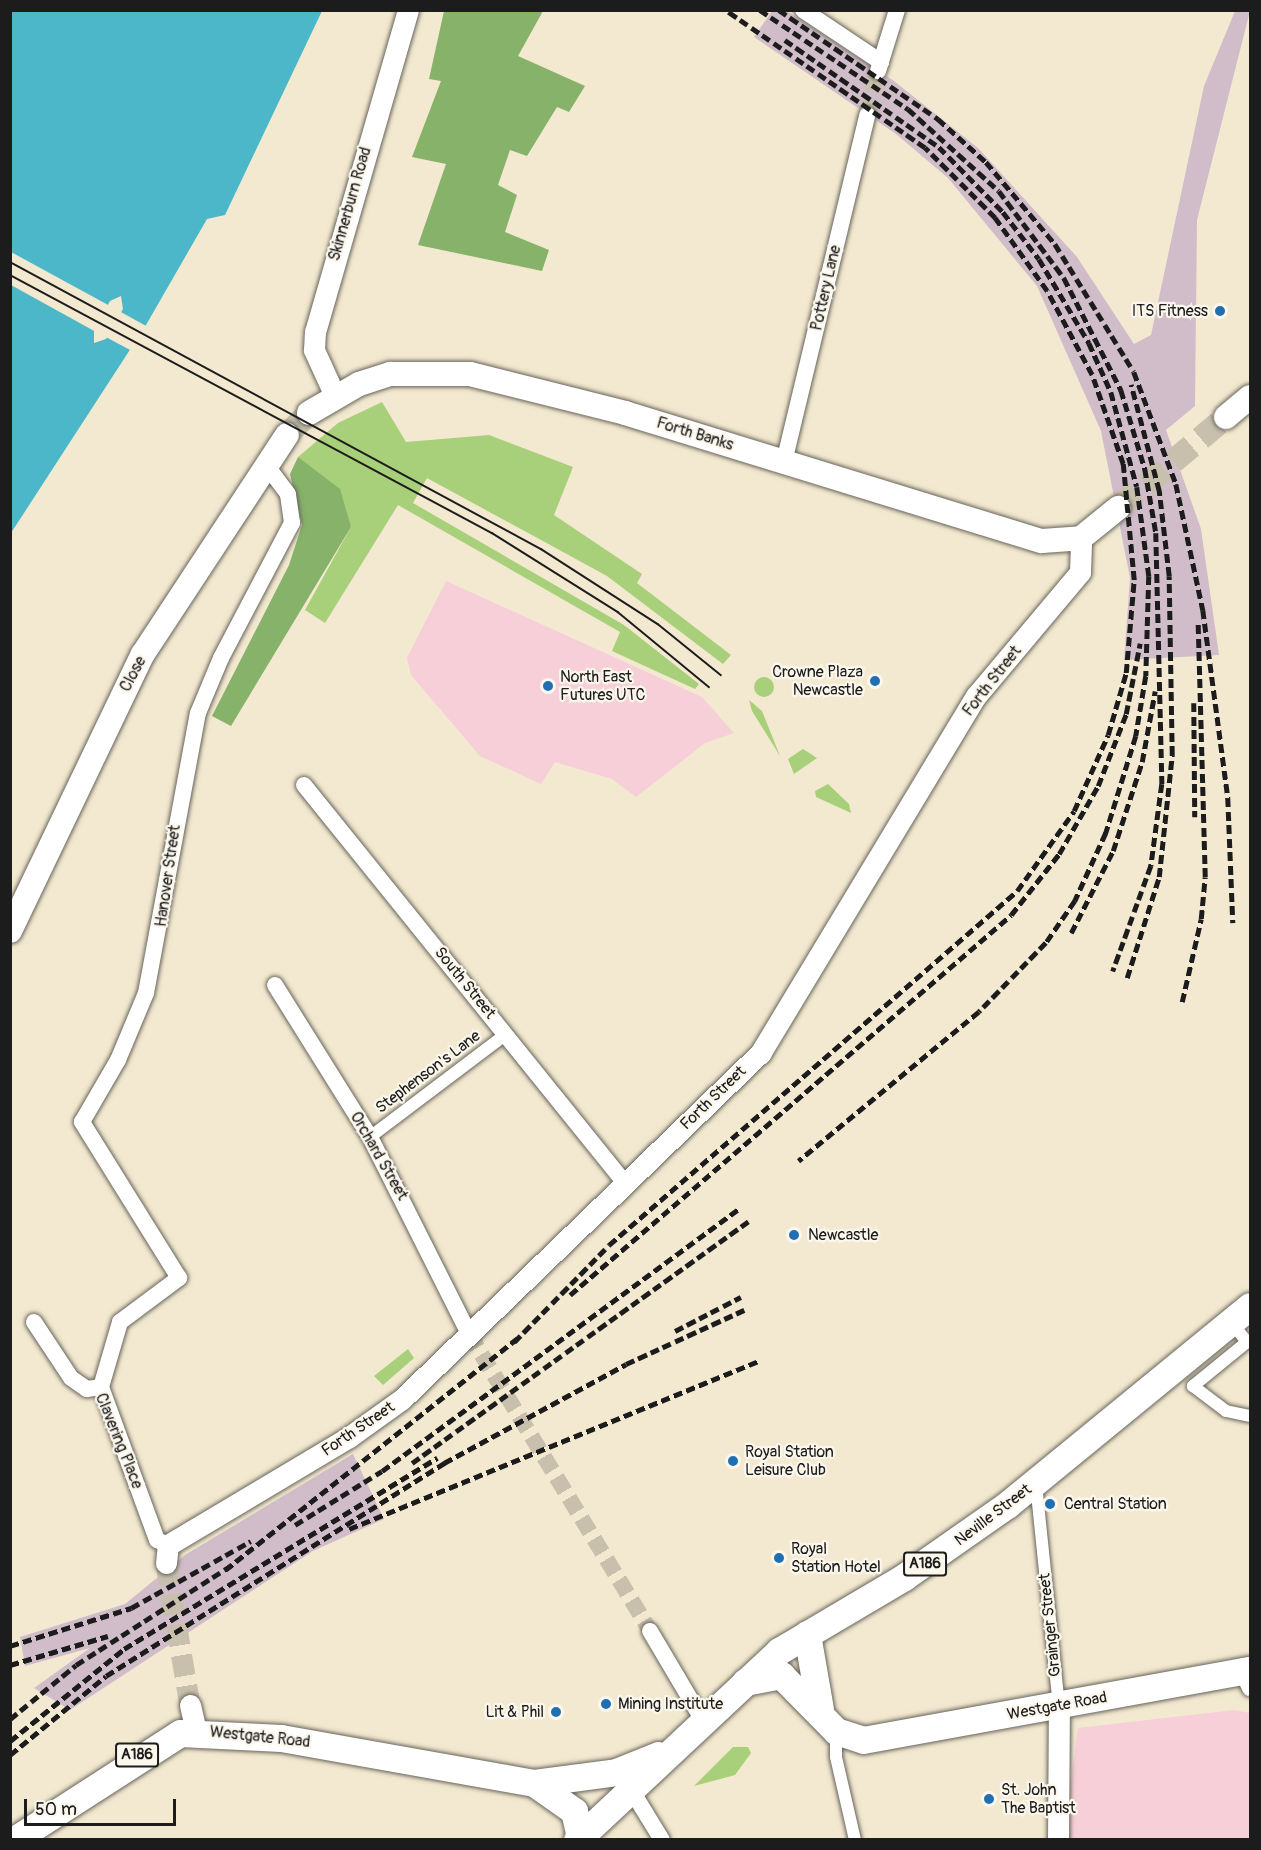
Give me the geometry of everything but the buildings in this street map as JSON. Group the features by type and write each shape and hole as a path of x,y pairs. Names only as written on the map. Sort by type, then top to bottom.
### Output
{"main road":[{"name":"Forth Banks","path":"309,413 334,396 390,374 470,374 784,462 1042,541 1081,538"},
{"path":"1226,417 1251,397"},
{"name":"Close","path":"10,931 143,654 287,435"},
{"path":"1081,538 1118,508"},
{"name":"Neville Street","path":"667,1751 744,1683 807,1634 945,1550 1035,1483 1241,1314"},
{"path":"807,1634 828,1720"},
{"name":"A186","path":"744,1683 781,1675 828,1720"},
{"name":"Westgate Road","path":"828,1720 863,1740 1248,1676"},
{"name":"Westgate Road","path":"14,1839 165,1738 196,1731 281,1738 534,1783 616,1772 667,1751"},
{"path":"622,1799 667,1751"},
{"name":"Westgate Road","path":"534,1783 574,1811 578,1838"},
{"name":"A186","path":"578,1838 622,1799"}],"street":[{"name":"Skinnerburn Road","path":"334,396 314,350 315,332 408,10"},
{"path":"803,10 879,66 897,10"},
{"name":"Pottery Lane","path":"784,462 867,115"},
{"name":"Hanover Street","path":"101,1387 120,1322 129,1310 179,1278 82,1122 118,1060 146,993 198,714 221,658 292,524 288,494 266,464"},
{"name":"Forth Street","path":"167,1554 382,1415 469,1334 773,1037 976,696 1080,572 1081,538"},
{"name":"South Street","path":"304,785 624,1182"},
{"name":"Orchard Street","path":"275,985 370,1137 469,1334"},
{"name":"Stephenson's Lane","path":"370,1137 506,1034"},
{"path":"1241,1314 1247,1342 1193,1386 1226,1411 1251,1416"},
{"name":"Clavering Place","path":"34,1322 71,1378 87,1389 101,1387 157,1540 167,1554"},
{"name":"Grainger Street","path":"1035,1483 1059,1706 1058,1839"},
{"path":"650,1631 702,1719"},
{"path":"190,1705 196,1731"},
{"path":"828,1720 855,1839"},
{"path":"622,1799 662,1839"}],"shaded area":[{"path":"772,11 787,11 894,81 978,148 1077,257 1134,344 1151,335 1204,86 1235,11 1250,11 1197,220 1195,406 1166,430 1201,529 1219,655 1124,660 1130,578 1101,431 1037,286 948,178 896,134 754,37"},
{"name":"North East Futures UTC","path":"446,581 702,697 734,733 705,743 636,797 612,779 555,762 541,784 480,756 411,675 407,658"},
{"path":"353,1454 384,1519 313,1551 70,1710 34,1688 90,1648 25,1666 20,1637 125,1604 185,1555"},
{"path":"1234,1710 1250,1713 1250,1839 1063,1840 1078,1728"}],"green space":[{"path":"444,11 543,11 518,56 585,86 569,112 557,107 527,156 510,150 498,185 517,195 505,232 549,250 542,271 418,245 446,164 412,157 441,81 429,79"},
{"path":"382,402 406,442 489,435 573,467 554,515 642,574 637,583 731,655 723,664 607,576 427,478 413,503 624,625 699,684 695,689 612,651 620,632 398,505 325,623 305,610 351,527 298,457 338,423"},
{"path":"298,457 340,489 351,527 231,726 212,716 289,565 302,525 290,474"},
{"path":"760,677 768,677 774,683 774,691 768,697 760,697 754,691 754,683"},
{"path":"749,700 762,711 780,756 752,711"},
{"path":"803,749 817,758 794,774 788,759"},
{"path":"828,784 849,804 851,813 816,797 815,791"},
{"path":"408,1349 414,1358 383,1385 374,1376"},
{"path":"733,1747 748,1747 751,1753 735,1775 694,1786"}],"water":[{"path":"11,11 322,11 225,215 207,219 146,325 11,533","holes":["121,296 123,309 106,339 94,343 94,330 110,301"]}],"pier":[{"path":"11,252 110,306 96,332 11,285"},
{"path":"119,311 148,327 132,351 104,336"}],"tunnel":[{"path":"867,115 878,71"},
{"path":"287,435 309,413"},
{"path":"1118,508 1226,417"},
{"path":"469,1334 650,1631"},
{"path":"166,1563 190,1705"}],"tram line":[{"path":"10,262 541,549 658,624 721,675"},
{"path":"10,275 492,533 618,612 709,687"}],"railway":[{"path":"514,1342 609,1245 1017,891 1074,811 1108,735 1126,673 1134,580 1123,464 1092,375 1047,291 995,218 925,148 725,10"},
{"path":"760,10 908,109 999,191 1064,278 1121,390 1145,469 1156,533 1162,784 1151,866 1113,971"},
{"path":"779,10 938,119 986,162 1055,244 1134,372 1176,484 1203,610 1228,798 1233,923"},
{"path":"785,40 939,147 1003,212 1039,259 1089,343 1111,392 1137,487 1149,576 1146,676 1136,736 1106,833 1075,901 1046,943 979,1012 799,1161"},
{"path":"1127,978 1159,877 1172,755 1169,576 1159,491 1131,385"},
{"path":"1182,1002 1201,919 1205,877 1198,622"},
{"path":"570,1295 1011,915 1059,854 1098,786 1126,714 1140,643"},
{"path":"1071,933 1113,851 1142,762 1155,691"},
{"path":"1194,703 1195,817"},
{"path":"295,1525 382,1471 740,1208"},
{"path":"412,1463 750,1220"},
{"path":"675,1331 741,1297"},
{"path":"10,1755 106,1676 444,1463 626,1364 744,1310"},
{"path":"225,1570 519,1337"},
{"path":"349,1529 758,1361"},
{"path":"10,1741 124,1649 437,1458"},
{"path":"10,1646 131,1608 251,1541"},
{"path":"10,1719 76,1665 232,1565"},
{"path":"10,1665 108,1636"}],"place":[{"name":"ITS Fitness","path":"1220,311"},
{"name":"Crowne Plaza Newcastle","path":"875,681"},
{"name":"North East Futures UTC","path":"548,686"},
{"name":"Newcastle","path":"794,1235"},
{"name":"Royal Station Leisure Club","path":"733,1461"},
{"name":"Central Station","path":"1050,1504"},
{"name":"Royal Station Hotel","path":"779,1558"},
{"name":"Mining Institute","path":"606,1704"},
{"name":"Lit & Phil","path":"556,1712"},
{"name":"St. John The Baptist","path":"989,1799"}]}
